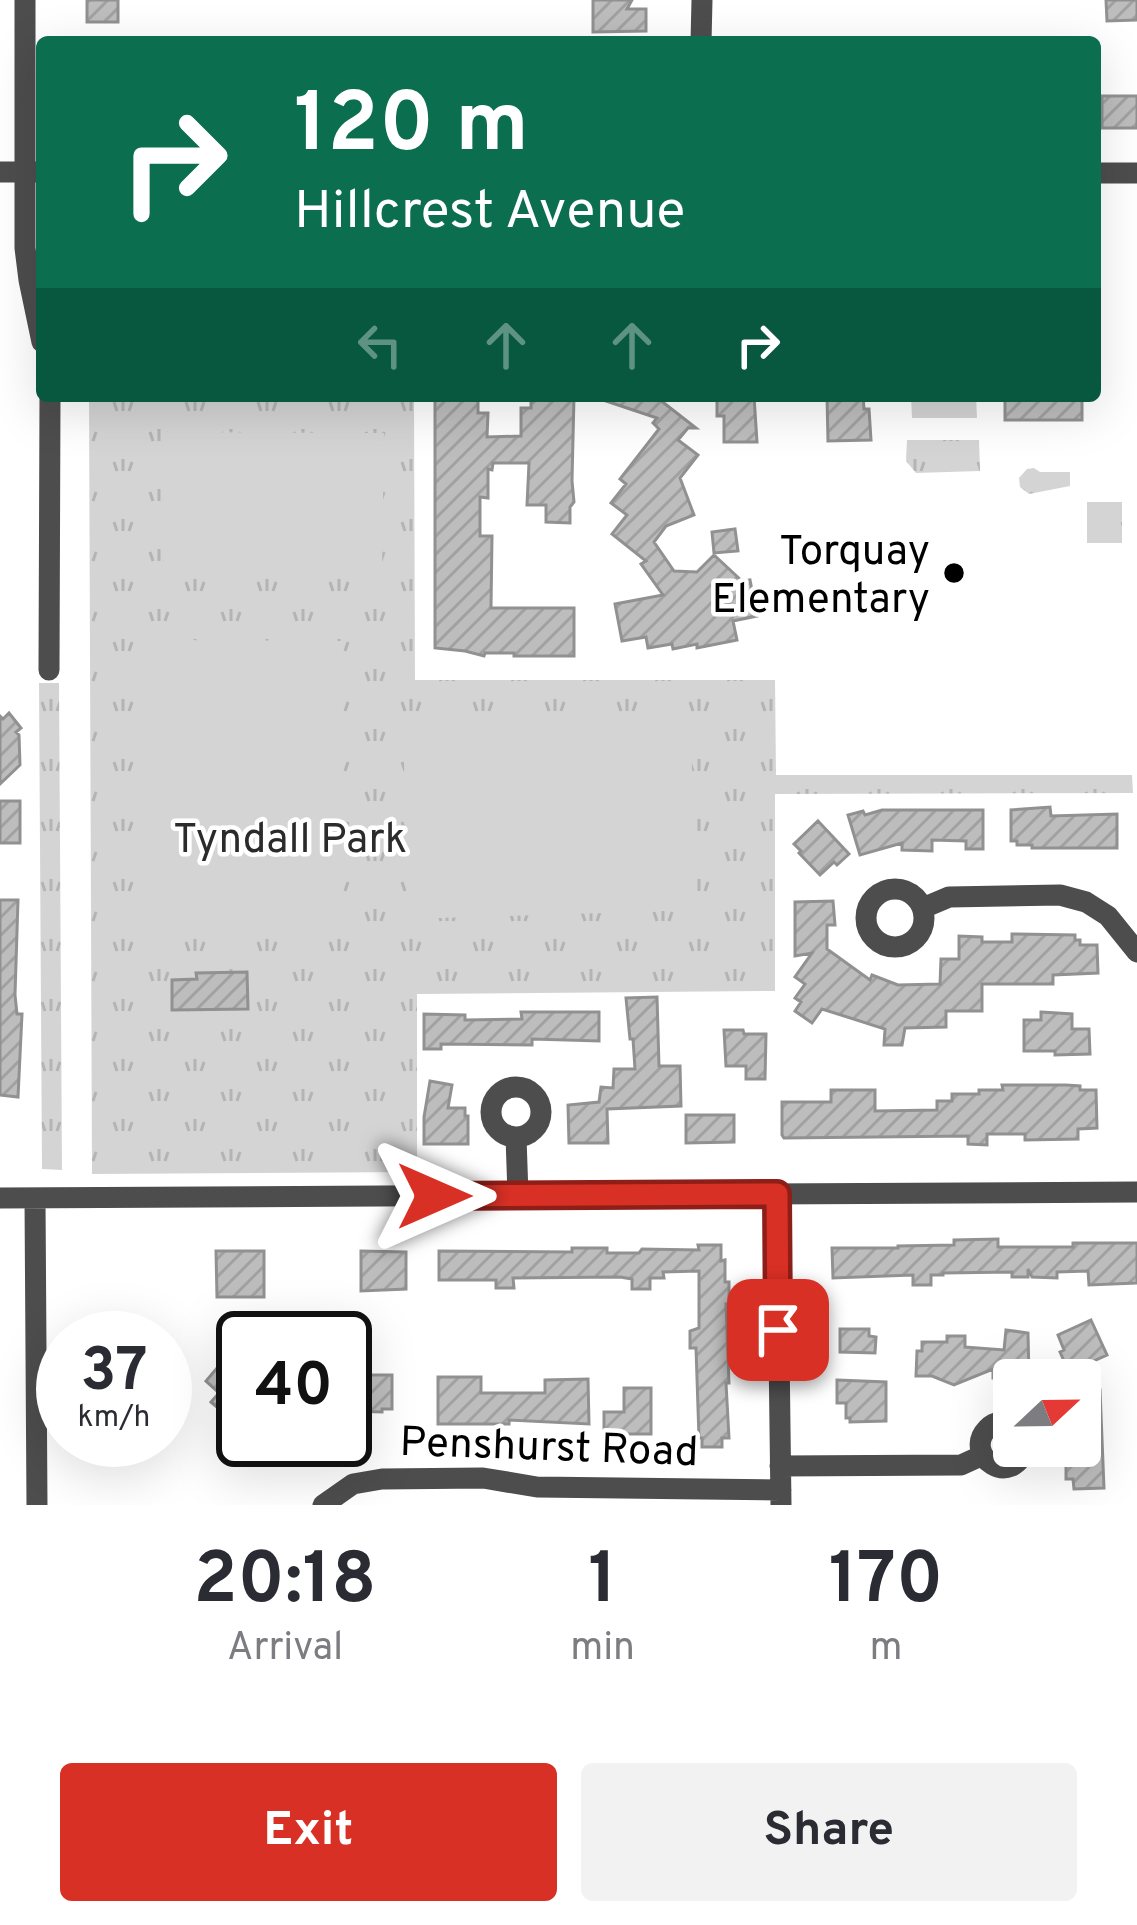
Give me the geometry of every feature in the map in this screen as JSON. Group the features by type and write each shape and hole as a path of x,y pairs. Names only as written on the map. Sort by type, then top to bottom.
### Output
{"street":[{"path":"25,0 33,172 25,248 36,309"},
{"path":"701,36 702,0"},
{"path":"0,172 33,172"},
{"path":"1101,173 1137,173"},
{"path":"50,402 50,670"},
{"path":"922,908 949,897 1060,895 1086,902 1108,916 1137,952"},
{"path":"516,1137 518,1195"},
{"path":"0,1198 1137,1192"},
{"path":"777,1194 781,1497"},
{"path":"35,1198 37,1505"},
{"path":"993,1426 981,1441 983,1455 993,1465"},
{"path":"780,1466 961,1465 983,1455"},
{"name":"Penshurst Road","path":"323,1505 353,1484 382,1479 483,1478 537,1496 781,1497"}],"green space":[{"name":"Tyndall Park","path":"89,402 414,402 415,680 775,680 776,775 1132,775 1133,793 775,794 775,991 417,994 417,1172 92,1174"},
{"path":"911,402 976,402 977,418 912,418"},
{"path":"163,432 384,433 382,573 164,573"},
{"path":"907,440 979,440 980,471 916,473 906,461"},
{"path":"1034,468 1070,472 1070,486 1029,494 1020,487 1019,478"},
{"path":"1087,502 1122,502 1122,543 1087,543"},
{"path":"148,640 343,641 342,935 147,935"},
{"name":"Tyndall Park","path":"39,683 59,683 62,1170 42,1169"},
{"path":"690,713 697,910 408,919 403,723"}],"building":[{"path":"87,0 118,0 118,22 87,22"},
{"path":"593,0 632,0 627,9 646,9 646,31 593,32"},
{"path":"1106,0 1137,0 1137,20 1107,21"},
{"path":"1102,96 1137,96 1137,128 1102,128"},
{"path":"435,402 478,402 478,413 488,413 487,437 521,436 521,408 531,408 531,402 574,402 570,523 546,522 546,505 527,505 529,463 493,463 492,470 488,469 488,498 480,497 480,536 492,536 491,608 574,608 574,656 484,656 435,648"},
{"path":"609,402 663,402 696,428 688,428 678,440 698,455 680,478 694,515 666,526 654,542 674,571 697,572 714,555 742,581 750,580 757,616 733,621 737,640 673,649 672,644 648,648 646,637 622,641 615,604 663,595 641,564 646,561 612,534 627,515 611,503 626,484 620,479 659,429 653,423 657,418"},
{"path":"717,402 754,402 757,442 724,442 724,416 717,416"},
{"path":"827,402 863,402 864,409 869,409 871,440 828,441"},
{"path":"1005,402 1082,402 1082,420 1005,420"},
{"path":"735,529 738,551 714,553 712,532"},
{"path":"9,713 21,728 16,732 20,765 0,784 0,716 3,719"},
{"path":"0,801 20,801 20,843 0,843"},
{"path":"1050,807 1051,816 1117,814 1117,848 1032,848 1011,841 1011,810"},
{"path":"882,810 983,810 983,849 966,849 966,841 932,840 932,851 902,850 902,843 860,855 848,815"},
{"path":"818,821 849,854 820,875 794,844"},
{"path":"0,900 18,900 15,995 17,1014 22,1014 18,1097 0,1095"},
{"path":"833,901 835,925 827,925 827,949 870,980 872,975 898,985 940,984 941,959 959,959 959,936 1012,942 1012,934 1075,935 1080,945 1097,945 1098,973 1053,975 1053,984 982,984 982,1011 946,1011 946,1027 905,1028 902,1045 884,1045 885,1029 822,1009 812,1023 795,1011 801,1002 795,998 805,984 795,977 812,953 795,956 795,902"},
{"path":"247,972 248,1009 172,1010 172,980 197,979 196,973"},
{"path":"657,997 659,1066 680,1066 681,1106 607,1109 608,1143 569,1143 568,1105 599,1102 601,1087 613,1088 614,1069 635,1069 626,998"},
{"path":"521,1012 599,1012 599,1041 532,1039 532,1045 441,1044 441,1049 424,1049 424,1014 465,1015 465,1020 522,1019"},
{"path":"1041,1012 1072,1014 1072,1029 1089,1029 1090,1054 1024,1051 1024,1020 1041,1020"},
{"path":"724,1030 766,1034 765,1079 746,1079 746,1066 726,1066"},
{"path":"430,1081 452,1085 448,1108 465,1108 468,1144 424,1144"},
{"path":"1002,1085 1096,1090 1097,1128 1078,1129 1078,1139 1025,1140 1025,1134 987,1134 987,1145 968,1144 968,1136 782,1135 782,1102 831,1102 831,1090 875,1090 875,1111 937,1110 937,1101 952,1101 952,1094 1003,1090"},
{"path":"686,1115 734,1115 734,1142 686,1143"},
{"path":"998,1239 998,1247 1137,1243 1137,1283 1089,1285 1088,1271 1057,1272 1057,1278 1032,1277 1028,1269 1028,1277 1012,1277 1012,1272 943,1273 931,1275 931,1285 913,1285 913,1275 833,1278 832,1248 954,1245 954,1240"},
{"path":"698,1245 721,1245 725,1282 729,1282 729,1438 722,1438 722,1447 702,1447 699,1438 696,1348 690,1348 690,1331 699,1328 699,1271 663,1272 664,1278 650,1278 650,1289 632,1289 632,1279 620,1277 513,1278 514,1288 496,1288 496,1280 439,1280 439,1251 607,1248 607,1253 639,1253 642,1249 699,1250"},
{"path":"216,1251 264,1251 264,1297 217,1297"},
{"path":"361,1251 406,1252 406,1289 361,1291"},
{"path":"1091,1320 1107,1355 1063,1359 1058,1335"},
{"path":"840,1329 869,1329 869,1336 876,1337 875,1353 840,1352"},
{"path":"1006,1330 1028,1333 1029,1359 993,1359 993,1369 954,1385 932,1376 916,1376 922,1342 965,1336 965,1347 1004,1350"},
{"path":"216,1369 216,1390 206,1381"},
{"path":"372,1375 392,1375 392,1409 372,1412"},
{"path":"438,1377 481,1377 481,1393 545,1393 545,1380 588,1379 589,1424 509,1420 509,1424 438,1424"},
{"path":"837,1380 886,1382 886,1421 850,1422 846,1403 837,1403"},
{"path":"624,1388 651,1388 651,1434 604,1434 604,1412 624,1412"},
{"path":"1101,1414 1104,1488 1074,1489 1073,1479 1066,1479 1066,1467 1101,1467"}],"place":[{"name":"Torquay Elementary","path":"954,573"}],"route":[{"path":"434,1196 777,1194 778,1330"}]}
